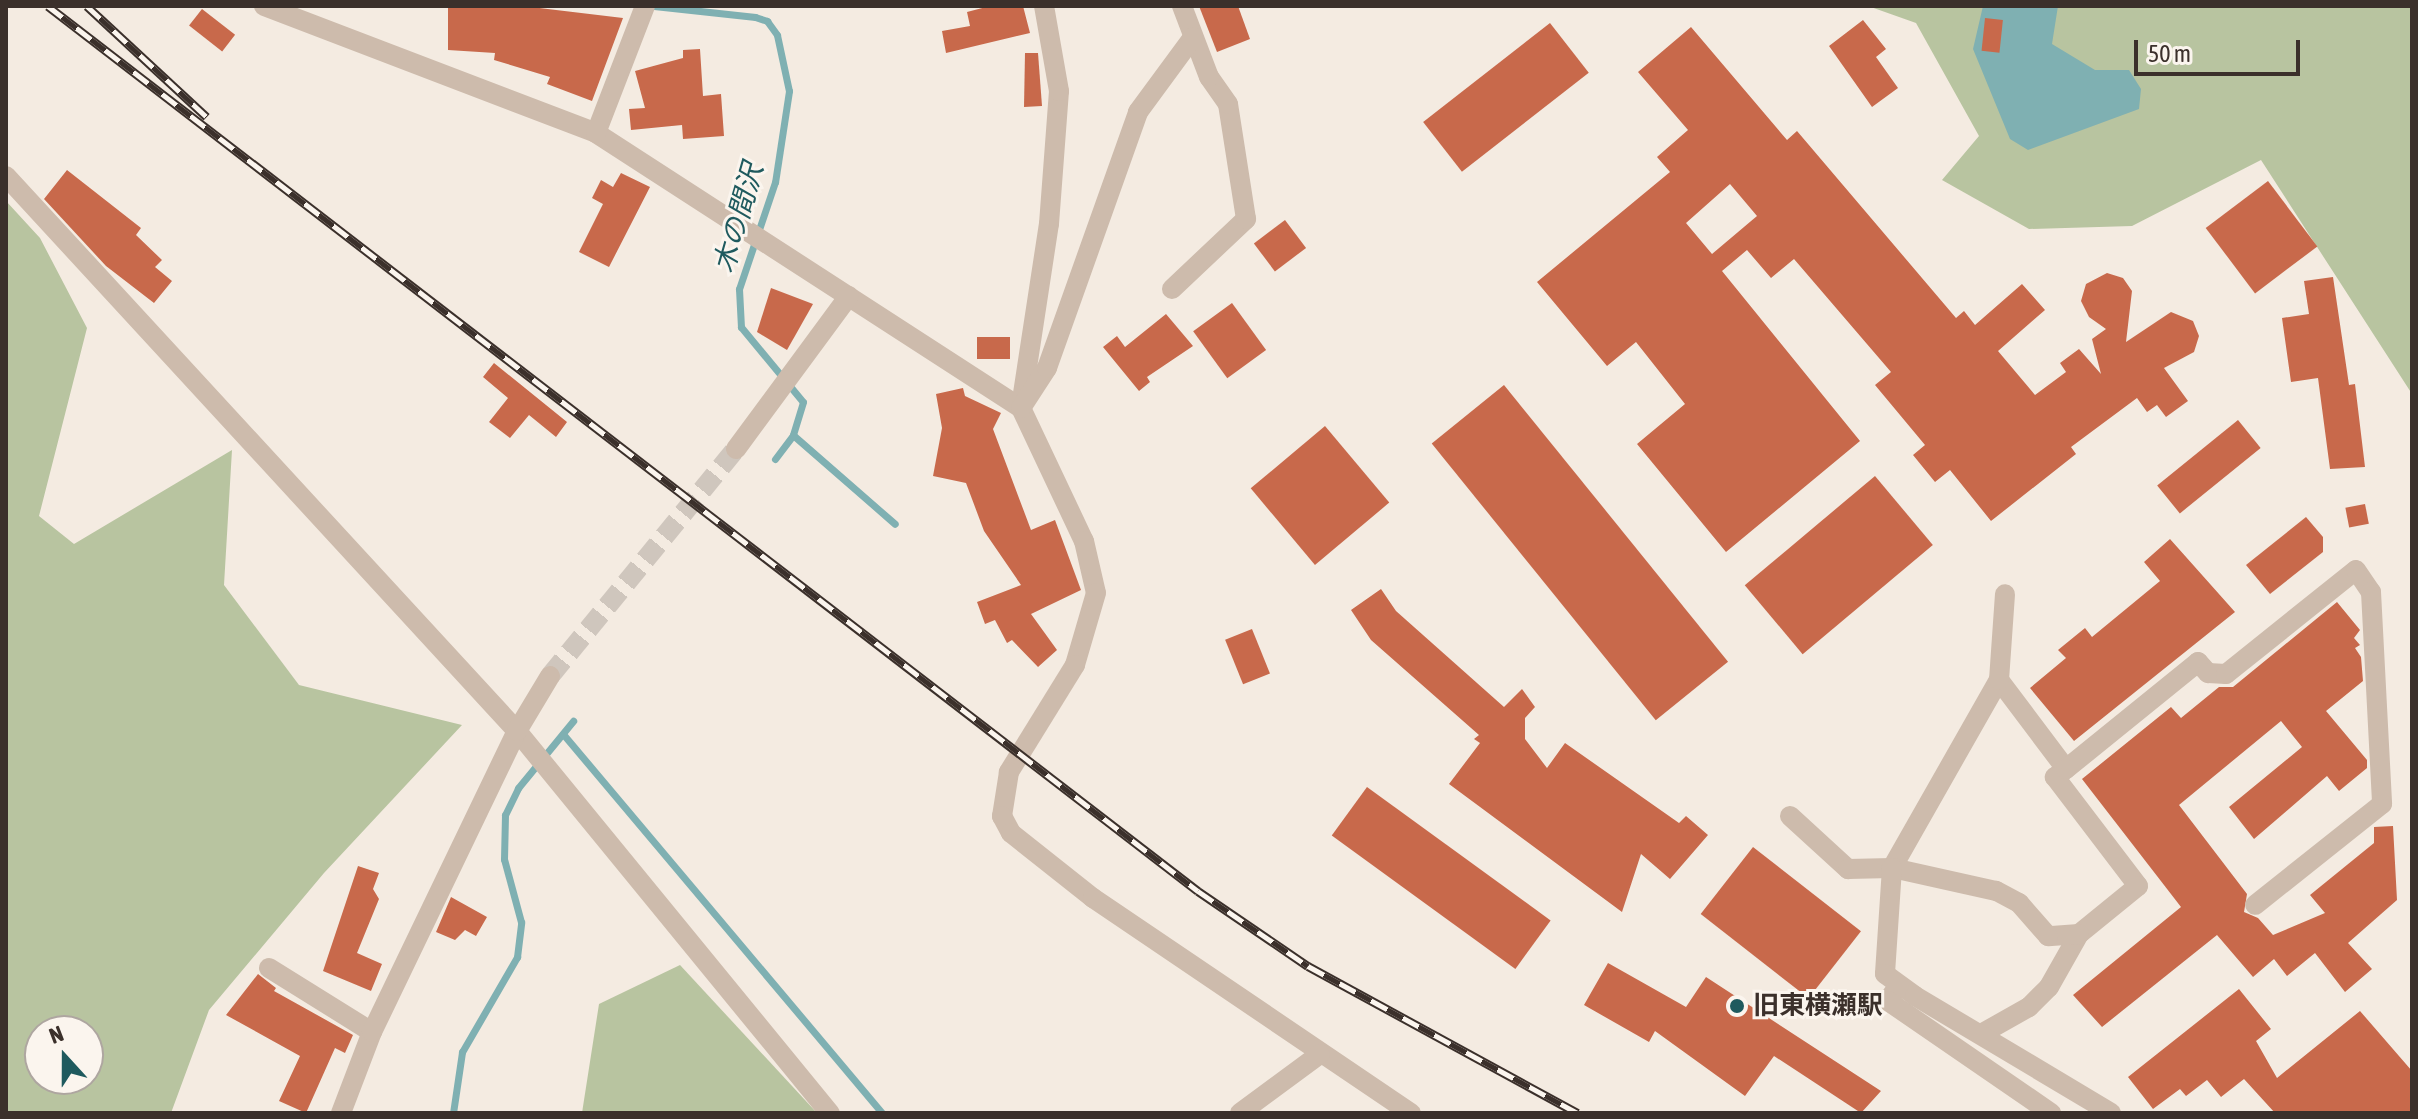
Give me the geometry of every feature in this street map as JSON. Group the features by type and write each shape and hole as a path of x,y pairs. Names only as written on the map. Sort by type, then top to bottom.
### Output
{"street":[{"path":"264,6 596,133 1021,408 1084,541 1096,593 1075,665 1009,772 1002,816 1011,833 1055,870 1320,1054 1411,1113"},
{"path":"1021,408 1049,224 1059,91 1044,6"},
{"path":"1172,289 1246,219 1228,104 1209,77 1182,6"},
{"path":"596,133 643,13"},
{"path":"1021,408 1047,368 1138,112 1193,37"},
{"path":"6,176 517,731 830,1113"},
{"path":"736,449 849,296"},
{"path":"1981,1034 2029,1007 2049,987 2079,934 2138,886 2055,777 2198,662 2208,673 2226,674 2356,570 2371,592 2382,804 2255,905"},
{"path":"2005,594 1999,680 1892,868 1885,974 2111,1113"},
{"path":"341,1113 372,1032 517,731 550,676"},
{"path":"1999,680 2066,769"},
{"path":"1790,816 1848,869 1892,868 1996,891 2019,903 2048,936 2079,934"},
{"path":"269,968 372,1032"},
{"path":"1899,985 1888,1001 2051,1113"},
{"path":"1240,1113 1320,1054"}],"green space":[{"path":"1868,6 2412,6 2412,394 2261,160 2132,226 2029,229 1942,180 1979,136 1916,23"},
{"path":"6,201 40,238 87,328 39,516 74,544 232,450 224,585 299,685 462,725 324,873 209,1010 171,1113 6,1113"},
{"path":"680,965 817,1113 582,1113 599,1004"}],"water":[{"path":"1983,6 2058,6 2052,44 2095,70 2129,70 2141,89 2139,109 2028,150 2010,139 1973,49"}],"building":[{"path":"448,6 531,7 623,18 592,101 547,84 550,77 494,60 495,53 448,50"},
{"path":"990,6 1023,6 1030,33 946,53 942,31 970,26 967,12"},
{"path":"1199,6 1238,6 1250,39 1217,52"},
{"path":"202,9 235,35 222,51 189,26"},
{"path":"1985,18 2003,20 1999,53 1982,51"},
{"path":"1863,20 1886,49 1876,57 1898,88 1872,107 1829,46"},
{"path":"1550,23 1589,73 1462,172 1423,122"},
{"path":"1691,27 1787,140 1797,131 1956,318 1964,311 1975,325 2022,284 2045,310 1998,351 2035,395 2066,372 2060,363 2079,349 2101,374 2092,339 2106,329 2089,317 2081,301 2086,284 2107,273 2123,278 2132,291 2126,342 2171,312 2193,321 2199,336 2194,352 2164,368 2188,401 2166,417 2157,405 2147,412 2137,398 2071,447 2076,454 1991,521 1950,470 1935,482 1913,455 1925,445 1875,385 1891,372 1794,259 1771,278 1747,250 1722,271 1860,441 1726,552 1637,444 1685,404 1636,342 1607,366 1537,282 1670,172 1657,157 1688,130 1638,72","holes":["1730,184 1757,216 1712,254 1686,223"]},
{"path":"700,49 703,96 721,94 724,136 683,139 682,125 631,130 629,109 645,108 635,71 683,58 683,50"},
{"path":"1025,53 1038,53 1042,106 1024,107"},
{"path":"67,170 141,228 136,235 162,260 155,267 172,281 154,303 106,266 44,199"},
{"path":"621,173 650,187 609,267 579,252 603,204 592,198 601,180 613,187"},
{"path":"2268,181 2317,246 2255,293 2206,228"},
{"path":"1285,220 1306,248 1275,271 1254,243"},
{"path":"2333,277 2349,385 2355,384 2365,467 2330,469 2318,378 2291,382 2282,318 2309,314 2304,281"},
{"path":"771,288 813,304 787,350 757,332"},
{"path":"1232,303 1266,350 1227,378 1193,331"},
{"path":"1166,314 1193,346 1147,377 1150,382 1139,391 1103,347 1117,336 1125,347"},
{"path":"977,337 1010,337 1010,359 977,359"},
{"path":"494,363 567,422 556,437 529,415 510,438 489,422 508,398 483,377"},
{"path":"1504,385 1728,662 1656,720 1432,444"},
{"path":"963,388 965,396 1001,413 993,429 1031,530 1055,520 1081,590 1031,614 1057,650 1038,667 1012,640 1007,643 995,620 985,624 977,602 1021,585 984,531 966,483 933,476 942,428 936,394"},
{"path":"2238,420 2261,448 2180,513 2157,485"},
{"path":"1325,426 1389,503 1315,565 1251,488"},
{"path":"1875,476 1933,545 1803,654 1745,585"},
{"path":"2365,504 2369,524 2349,527 2345,508"},
{"path":"2306,517 2323,537 2323,552 2270,594 2246,565"},
{"path":"2170,539 2235,612 2074,741 2030,688 2066,658 2058,650 2085,628 2092,637 2160,581 2144,562"},
{"path":"1381,589 1396,611 1504,707 1522,689 1535,707 1525,718 1525,739 1547,768 1565,743 1679,823 1686,816 1708,835 1670,879 1641,854 1622,912 1449,784 1480,743 1474,739 1479,735 1371,640 1351,610"},
{"path":"2337,602 2360,630 2354,638 2360,645 2355,648 2361,657 2363,681 2326,711 2367,760 2367,768 2339,791 2327,776 2254,839 2229,807 2302,747 2281,721 2179,805 2247,894 2244,912 2258,918 2273,935 2325,913 2310,895 2374,843 2374,827 2393,826 2397,900 2348,943 2372,969 2345,992 2315,953 2287,976 2274,959 2253,977 2217,935 2102,1027 2073,995 2181,907 2082,779 2171,707 2181,718 2219,687 2233,687"},
{"path":"1252,629 1270,674 1243,684 1225,640"},
{"path":"1367,787 1551,920 1515,969 1332,836"},
{"path":"1753,847 1861,931 1809,998 1701,914"},
{"path":"358,866 379,873 373,889 379,899 357,953 382,964 371,991 323,971"},
{"path":"451,897 487,917 476,936 465,930 455,940 436,932"},
{"path":"1608,963 1686,1007 1706,977 1881,1091 1861,1113 1774,1056 1745,1096 1655,1031 1649,1042 1584,1005"},
{"path":"258,974 276,988 274,991 353,1035 345,1053 335,1048 306,1113 279,1101 300,1056 226,1015"},
{"path":"2239,989 2271,1029 2256,1041 2277,1078 2360,1011 2412,1071 2412,1113 2275,1113 2244,1079 2221,1097 2207,1080 2186,1096 2180,1089 2153,1109 2128,1077"}],"waterway":[{"name":"木の間沢","path":"654,6 755,17 767,21 777,35 789,91 775,182 739,289 741,327 803,402 793,435 895,524"},
{"path":"775,459 793,435"},
{"path":"453,1113 462,1052 517,957 521,922 504,859 505,815 518,788 573,721"},
{"path":"563,734 882,1113"}],"tunnel":[{"path":"550,676 736,449"}],"railway":[{"path":"48,6 1198,891 1308,966 1578,1113"},
{"path":"87,6 207,117"}],"place":[{"name":"旧東横瀬駅","path":"1737,1006"}]}
